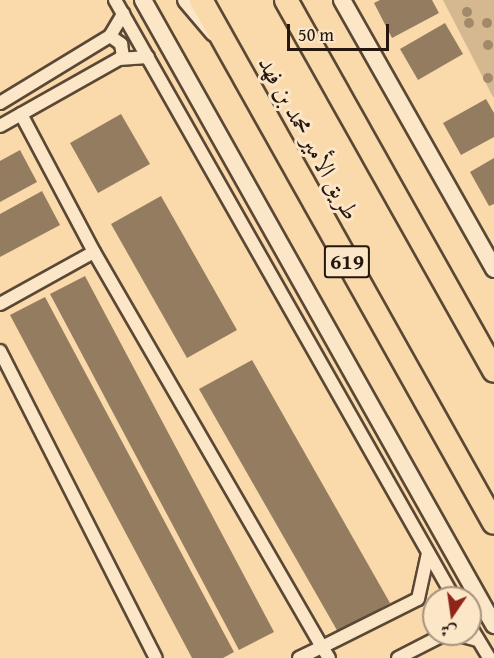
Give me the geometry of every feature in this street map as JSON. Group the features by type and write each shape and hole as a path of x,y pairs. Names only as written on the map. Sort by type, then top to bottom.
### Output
{"highway":[{"name":"طريق الأمير محمد بن فهد","path":"201,0 494,523"},
{"name":"طريق الأمير محمد بن فهد","path":"286,0 295,11 494,371"}],"main road":[{"path":"143,0 494,625"},
{"path":"186,0 225,44"},
{"path":"342,0 494,269"}],"street":[{"path":"115,0 447,586"},
{"path":"0,103 110,36 123,14"},
{"path":"110,36 121,44 123,57"},
{"path":"0,126 123,57 148,57"},
{"path":"21,114 94,252 329,658"},
{"path":"0,304 94,252"},
{"path":"0,351 156,658"},
{"path":"299,658 418,599 428,553"},
{"path":"398,658 422,646"}],"shaded area":[{"path":"443,0 494,0 494,97 493,97"}],"building":[{"path":"380,0 432,0 439,13 392,38 374,3"},
{"path":"445,23 463,54 418,80 400,49"},
{"path":"486,99 494,113 494,137 461,155 443,123"},
{"path":"121,114 150,164 98,193 70,143"},
{"path":"20,150 37,182 0,202 0,161"},
{"path":"494,158 494,204 489,206 470,172"},
{"path":"42,191 60,225 0,257 0,214"},
{"path":"161,196 237,330 187,358 111,224"},
{"path":"85,276 274,632 239,650 50,294"},
{"path":"45,297 234,652 223,658 192,658 10,315"},
{"path":"252,360 390,603 338,632 199,389"}]}
